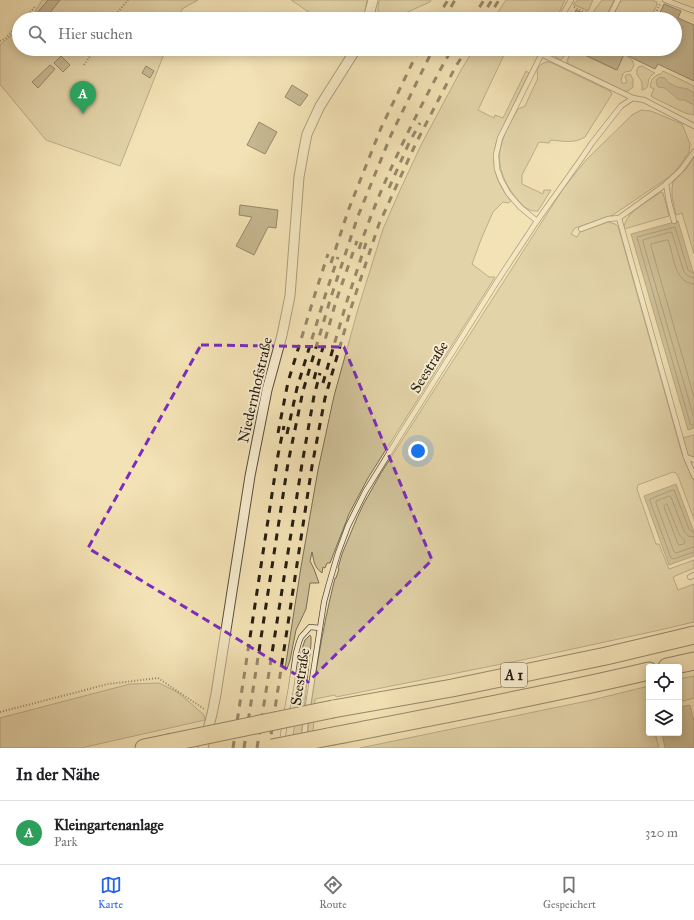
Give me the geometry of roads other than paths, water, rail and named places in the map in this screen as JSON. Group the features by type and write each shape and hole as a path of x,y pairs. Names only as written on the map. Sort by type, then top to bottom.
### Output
{"highway":[{"name":"A 1","path":"144,748 334,709 452,688 694,635"},
{"path":"680,664 694,661"},
{"name":"A 1","path":"272,748 459,712 646,672"}],"street":[{"path":"369,12 372,0"},
{"name":"Niedernhofstraße","path":"203,748 216,694 250,476 267,390 282,335 290,296 300,177 307,134 320,106 352,56"}],"lane":[{"path":"612,12 618,0"},
{"path":"665,0 694,11"},
{"path":"564,12 569,2"},
{"path":"537,221 520,207 508,193 497,169 496,155 500,138 540,56"},
{"path":"545,56 633,98 644,100 694,126"},
{"name":"Seestraße","path":"302,748 308,698 324,602 338,552 348,526 365,492 537,221 611,118 621,106 633,98"},
{"path":"581,229 619,218 666,184 681,170 694,152"},
{"path":"666,184 674,221"},
{"path":"619,218 686,457 694,476"},
{"path":"686,457 694,460"},
{"path":"281,748 296,653 301,638 310,628 320,628"}],"water":[{"path":"660,77 665,78 669,83 677,87 688,89 694,93 694,105 684,100 679,100 665,88 658,87 656,82"},
{"path":"678,221 694,275 694,428 688,430 631,234"},
{"path":"676,484 694,532 694,556 669,565 644,496"},
{"path":"690,705 694,721 694,748 665,748 663,736 682,736 682,706"}],"railway":[{"path":"440,12 448,0"},
{"path":"448,12 455,0"},
{"path":"476,12 484,0"},
{"path":"484,12 492,0"},
{"path":"491,12 499,0"},
{"path":"331,263 348,211 381,128 416,56"},
{"path":"244,748 288,463 303,391 331,297 358,216 391,135 430,56"},
{"path":"359,249 387,177 448,56"},
{"path":"269,748 312,466 325,398 352,305 379,224 416,143 462,56"},
{"path":"389,188 409,143 420,123"},
{"path":"314,379 336,301 357,241"},
{"path":"323,383 346,304 366,243"},
{"path":"278,433 288,382 328,254"},
{"path":"287,434 297,388 338,257"},
{"path":"257,748 302,464 314,396 320,373"},
{"path":"233,748 278,455 284,426"}],"place":[{"name":"Kleingartenanlage","path":"83,114"}]}
